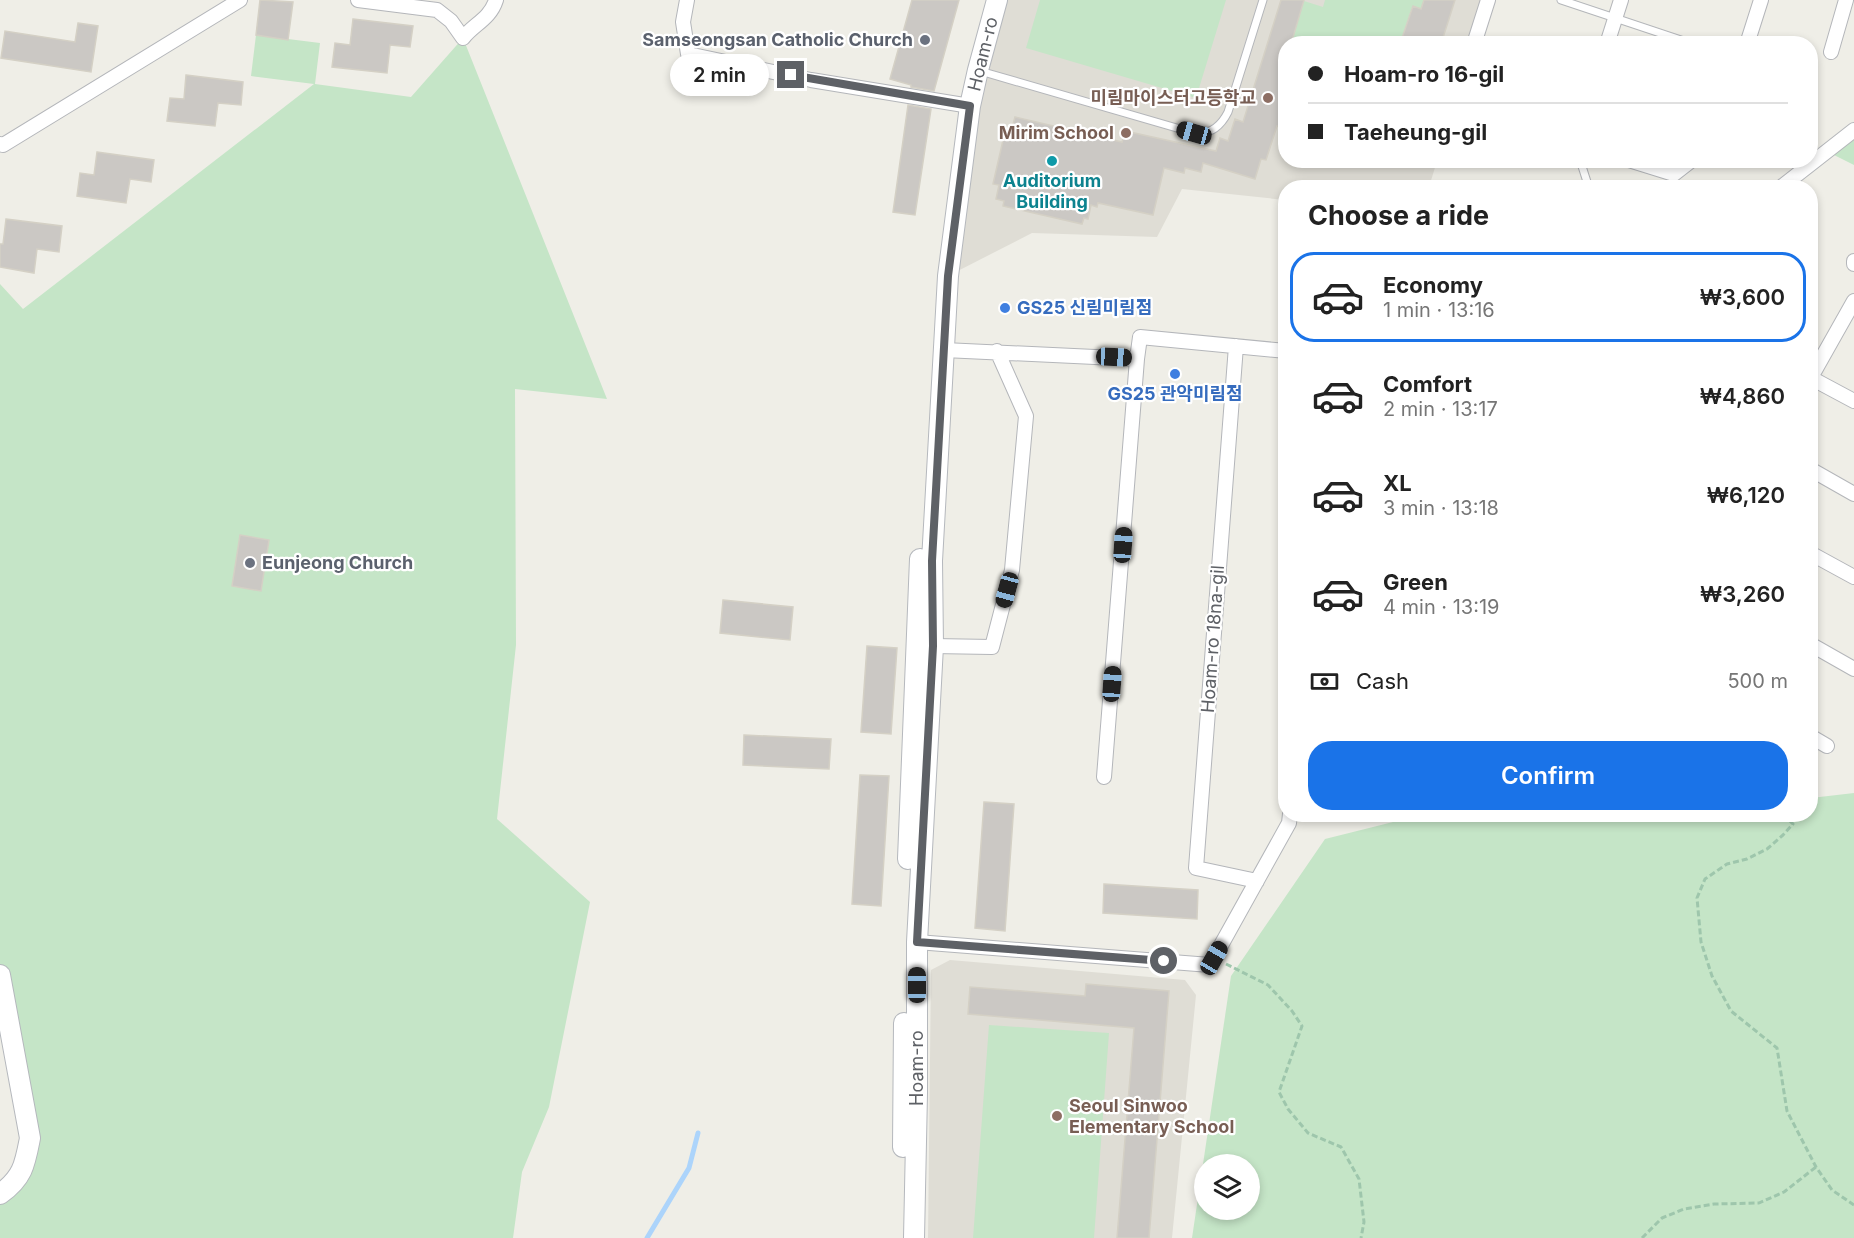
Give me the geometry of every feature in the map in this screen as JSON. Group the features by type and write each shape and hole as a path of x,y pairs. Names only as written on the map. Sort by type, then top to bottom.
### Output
{"main road":[{"path":"902,1238 904,992 917,606 937,277 986,0"},
{"name":"Hoam-ro","path":"914,1238 917,942 933,646 932,561 948,276 967,105 997,0"},
{"path":"0,975 30,1138 19,1177 0,1194"}],"street":[{"path":"0,144 3,145 240,0"},
{"path":"358,0 437,10 451,21 463,38 488,16 496,0"},
{"path":"687,0 683,22 688,54 812,80 967,105"},
{"path":"1477,36 1488,0"},
{"path":"1609,36 1621,0"},
{"path":"1750,36 1761,0"},
{"path":"1831,52 1846,0"},
{"path":"1818,158 1854,130"},
{"path":"1655,168 1674,174 1682,168"},
{"path":"1790,180 1806,168"},
{"path":"1818,365 1854,301"},
{"path":"1104,777 1140,337 1278,350"},
{"name":"Hoam-ro 18na-gil","path":"1236,346 1196,868 1257,880"},
{"path":"944,350 1137,358"},
{"path":"933,646 992,647 1012,570 1026,416 997,351"},
{"path":"1818,382 1854,400"},
{"path":"1818,474 1854,494"},
{"path":"1818,557 1854,577"},
{"path":"1818,649 1854,669"},
{"path":"1818,741 1827,746"},
{"path":"917,942 1210,965 1289,822"}],"lane":[{"path":"978,70 1194,133 1205,133 1219,126 1227,112 1263,0"},
{"path":"1562,0 1670,36"}],"path":[{"path":"1791,822 1793,824 1783,836 1767,849 1747,859 1727,864 1705,879 1698,898 1701,942 1712,976 1731,1011 1777,1048 1787,1111 1816,1167 1832,1190 1854,1205"},
{"path":"1214,958 1268,985 1292,1011 1302,1026 1279,1092 1288,1109 1308,1133 1341,1147 1359,1179 1364,1222 1361,1238"},
{"path":"1642,1238 1662,1218 1684,1209 1714,1204 1759,1203 1784,1192 1816,1167"}],"shaded area":[{"name":"Mirim School","path":"997,0 1488,0 1476,36 1278,36 1278,168 1435,168 1431,180 1278,180 1278,199 1182,189 1157,237 1032,233 948,276"},
{"name":"Seoul Sinwoo Elementary School","path":"950,960 1185,980 1196,995 1172,1238 928,1238 931,970"}],"green space":[{"path":"1040,0 1226,0 1196,98 1026,48"},
{"path":"1325,0 1424,0 1421,9 1412,7 1402,36 1293,36 1304,1 1323,7"},
{"path":"256,35 320,43 315,84 411,97 463,38 607,399 515,389 516,645 497,819 590,902 549,1107 522,1172 513,1238 0,1238 0,1194 26,1158 0,975 0,284 23,309 314,84 251,76"},
{"path":"1854,130 1854,165 1826,151"},
{"path":"1854,793 1854,1238 1192,1238 1195,1220 1260,1220 1260,1154 1205,1154 1231,976 1325,839 1393,822 1818,822 1818,797"},
{"path":"989,1025 1109,1033 1094,1238 973,1238"}],"building":[{"path":"260,0 293,2 288,40 256,35"},
{"name":"Samseongsan Catholic Church","path":"912,0 959,0 934,91 911,87 911,85 890,79"},
{"path":"1281,0 1304,0 1293,36 1278,36 1278,126 1266,160 1261,159 1255,179 1203,163 1201,172 1185,168 1184,173 1164,168 1153,215 1098,203 1097,207 1091,205 1088,219 1084,218 1082,224 1003,206 1004,201 996,199 999,185 993,184 1006,127 1012,128 1015,117 1122,142 1125,131 1216,151 1220,138 1228,141 1235,119 1243,122"},
{"path":"1424,0 1455,0 1444,36 1403,36 1413,6 1421,9"},
{"path":"353,19 413,26 410,47 390,45 387,73 332,67 335,43 350,45"},
{"path":"78,23 98,26 91,72 1,58 5,31 75,42"},
{"path":"186,75 243,82 241,105 218,103 215,126 167,121 170,98 184,99"},
{"path":"908,105 931,109 915,215 893,212"},
{"path":"97,152 154,160 151,182 130,179 126,203 77,196 80,173 94,175"},
{"path":"6,219 62,226 59,252 37,249 34,273 0,267 0,244 3,244"},
{"name":"Eunjeong Church","path":"240,535 269,540 261,591 232,586"},
{"path":"723,600 793,607 790,640 720,633"},
{"path":"867,646 897,648 891,734 861,732"},
{"path":"744,735 831,739 829,769 743,765"},
{"path":"860,775 889,776 881,906 852,904"},
{"path":"984,802 1014,804 1005,931 975,928"},
{"path":"1104,884 1198,890 1197,919 1103,913"},
{"path":"1086,984 1169,991 1149,1238 1117,1238 1134,1028 968,1014 970,987 1085,996"}],"waterway":[{"path":"647,1238 689,1168 698,1133"}],"place":[{"name":"Samseongsan Catholic Church","path":"925,40"},
{"name":"미림마이스터고등학교","path":"1268,98"},
{"name":"Mirim School","path":"1126,133"},
{"name":"Auditorium Building","path":"1052,161"},
{"name":"GS25 신림미림점","path":"1005,308"},
{"name":"GS25 관악미림점","path":"1175,374"},
{"name":"Eunjeong Church","path":"250,563"},
{"name":"Seoul Sinwoo Elementary School","path":"1057,1116"}],"route":[{"path":"791,75 970,106 948,276 932,561 933,646 917,942 1164,961"}]}
